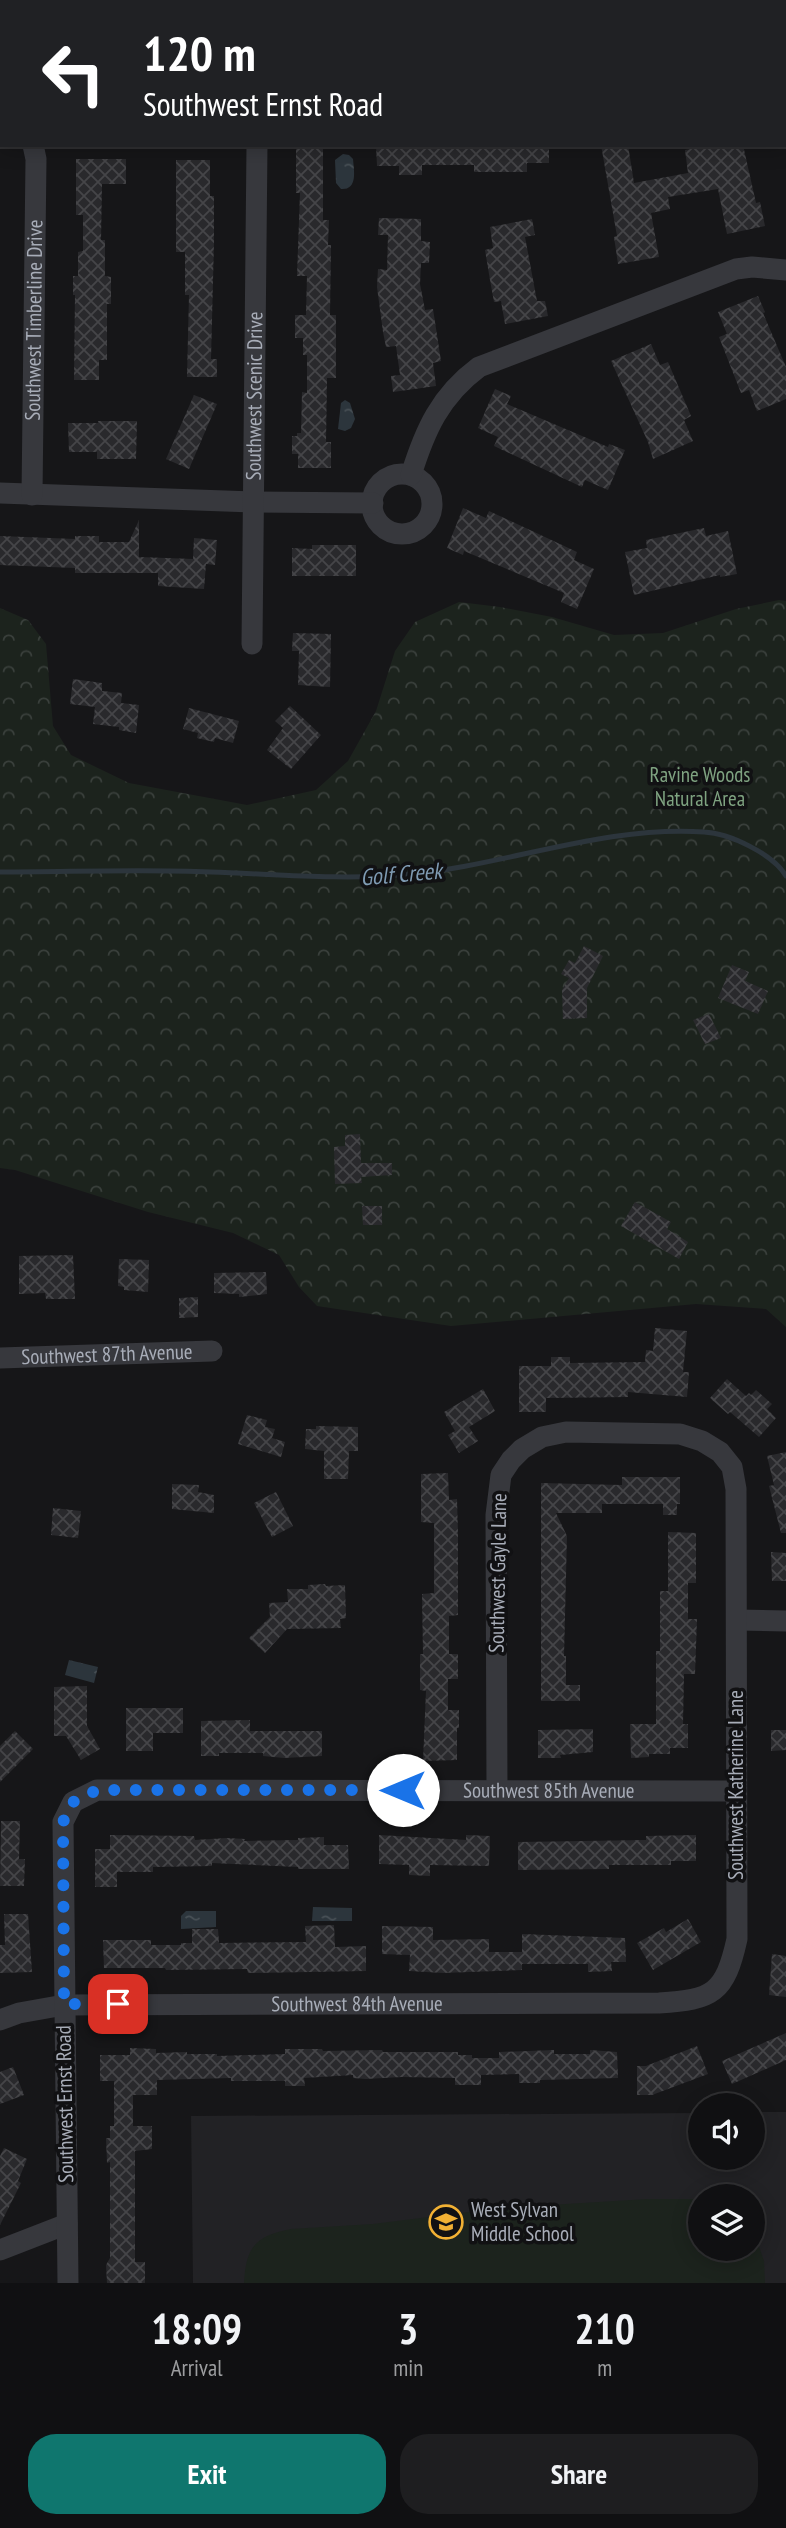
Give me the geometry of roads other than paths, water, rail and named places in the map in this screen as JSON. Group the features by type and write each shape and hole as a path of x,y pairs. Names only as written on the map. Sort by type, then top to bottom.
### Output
{"street":[{"name":"Southwest Timberline Drive","path":"32,495 36,159 33,147"},
{"name":"Southwest Scenic Drive","path":"251,645 257,147"},
{"path":"411,475 423,435 445,400 456,386 479,367 736,269 752,267 786,270"},
{"path":"411,475 427,486 431,495 430,515 418,530 409,533 389,531 375,517 373,503 376,488 391,476 411,475"},
{"path":"0,493 253,502 373,503"},
{"name":"Southwest 87th Avenue","path":"0,1358 212,1351"},
{"name":"Southwest Gayle Lane","path":"497,1790 496,1514 501,1475 522,1449 542,1437 566,1432 654,1433 680,1434 702,1441 720,1452 732,1467 736,1489 737,1620"},
{"path":"737,1620 786,1621"},
{"name":"Southwest Katherine Lane","path":"713,1992 730,1969 737,1939 737,1620"},
{"name":"Southwest 85th Avenue","path":"73,1802 97,1790 735,1791"},
{"name":"Southwest Ernst Road","path":"68,2283 63,1822 73,1802"},
{"name":"Southwest 84th Avenue","path":"0,2020 19,2013 64,2004 659,2003 688,2001 713,1992"},
{"path":"0,2250 67,2224"}],"water":[{"path":"343,154 353,159 354,174 353,183 341,189 336,183 335,160"},
{"path":"345,400 350,403 355,419 351,428 345,431 338,429 341,403"},
{"path":"69,1660 98,1667 94,1683 65,1675"},
{"path":"313,1907 352,1908 352,1921 312,1921"},
{"path":"186,1911 216,1911 216,1927 181,1929 181,1916"}],"waterway":[{"name":"Golf Creek","path":"0,872 158,871 330,877 402,875 440,871 590,840 666,832 704,832 726,836 750,846 771,860 786,876"}],"place":[{"name":"West Sylvan Middle School","path":"446,2222"}],"park label":[{"name":"Ravine Woods Natural Area","path":"700,787"}]}
